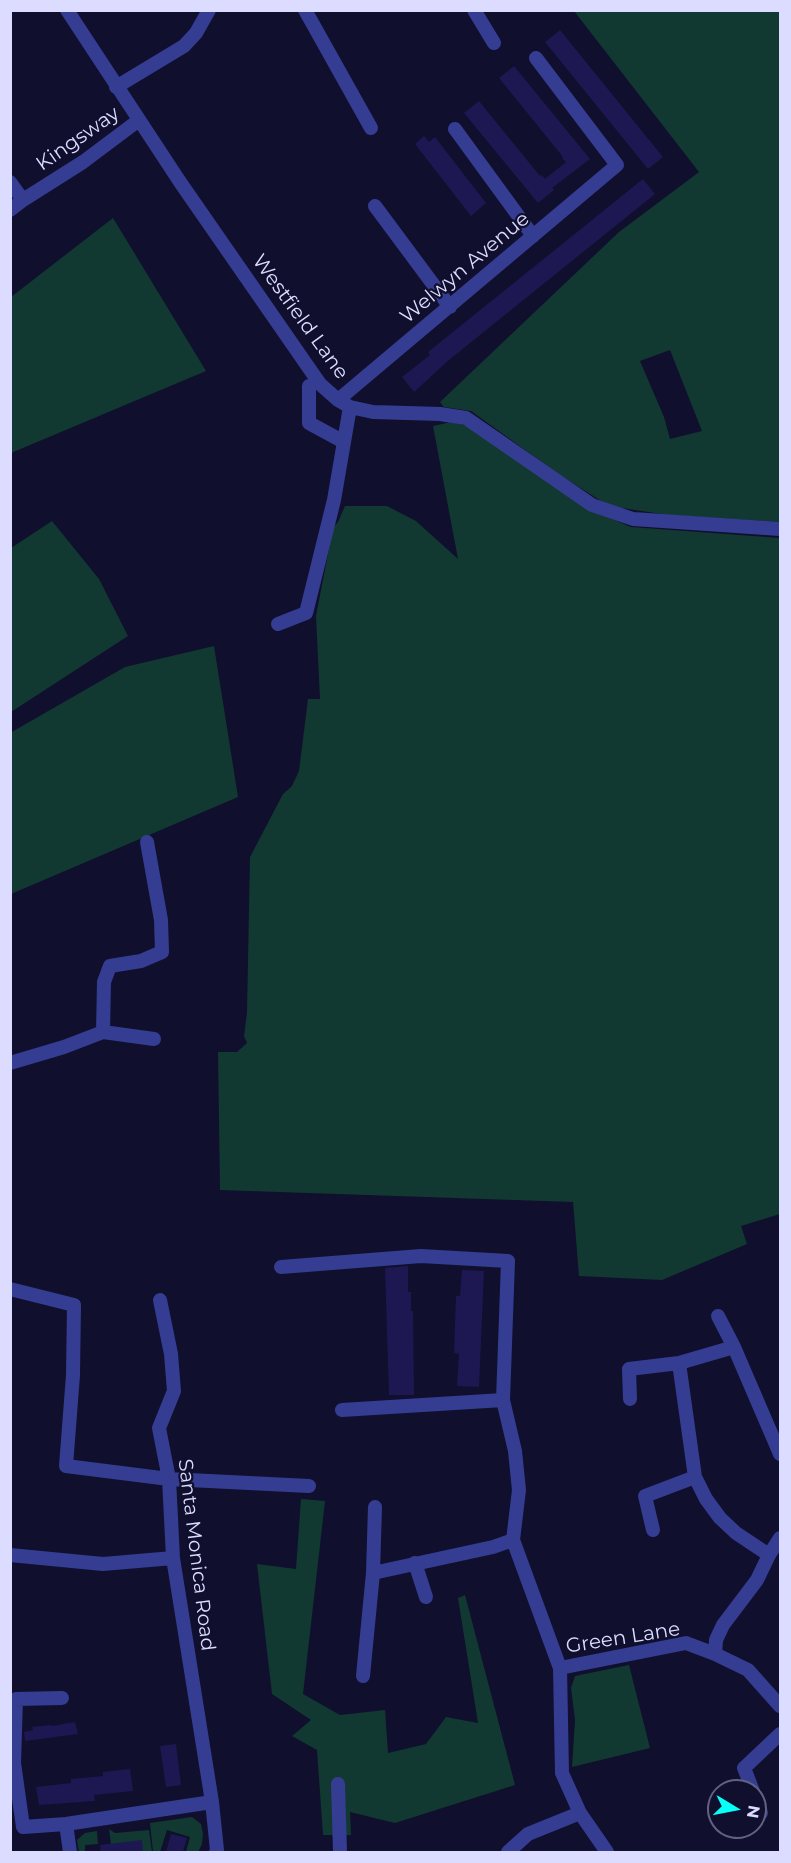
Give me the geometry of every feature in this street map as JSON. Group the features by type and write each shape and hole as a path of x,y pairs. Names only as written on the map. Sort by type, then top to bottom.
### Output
{"street":[{"name":"Westfield Lane","path":"67,10 180,182 320,384 344,404 373,412 440,414 466,418 592,505 633,519 780,529"},
{"path":"116,87 184,46 196,33 209,10"},
{"path":"305,10 371,128"},
{"path":"474,10 494,43"},
{"name":"Welwyn Avenue","path":"344,404 450,307 617,165 536,58"},
{"name":"Kingsway","path":"10,210 83,162 139,120"},
{"path":"455,129 533,236"},
{"path":"10,182 23,200"},
{"path":"375,206 450,307"},
{"name":"Westfield Lane","path":"309,386 309,423 344,442"},
{"path":"278,624 306,613 334,500 344,442 344,404"},
{"path":"103,1032 104,982 110,966 141,961 162,952 162,921 147,842"},
{"path":"10,1063 64,1047 103,1032 154,1039"},
{"path":"281,1267 421,1256 508,1261 503,1400 515,1451 519,1490 513,1540 560,1668 562,1773 580,1813 608,1852"},
{"path":"10,1289 74,1305 73,1375 66,1466 169,1479 309,1486"},
{"name":"Santa Monica Road","path":"160,1300 171,1353 174,1391 159,1428 169,1479 173,1558 212,1802 216,1852"},
{"path":"718,1316 734,1347 780,1454"},
{"path":"630,1398 629,1369 679,1364 734,1347"},
{"path":"679,1364 695,1477 720,1518 736,1533 769,1555"},
{"path":"342,1410 503,1400"},
{"path":"653,1530 645,1496 695,1477"},
{"path":"363,1676 375,1507"},
{"path":"715,1654 716,1640 723,1625 757,1580 780,1538"},
{"path":"372,1573 513,1540"},
{"path":"10,1542 15,1556 103,1564 173,1558"},
{"path":"415,1563 426,1597"},
{"name":"Green Lane","path":"560,1668 686,1643 748,1670 780,1706"},
{"path":"62,1698 16,1698 14,1763 23,1827 66,1824 212,1802"},
{"path":"748,1779 744,1768 780,1734"},
{"path":"338,1784 340,1852"},
{"path":"508,1852 528,1834 580,1813"},
{"path":"66,1824 70,1852"}],"green space":[{"path":"574,11 780,11 780,522 668,515 609,506 560,475 471,411 444,407 440,402 619,232 699,172","holes":["670,350 702,431 670,439 664,417 640,361"]},
{"path":"113,218 206,371 11,453 11,297"},
{"path":"451,422 472,427 603,515 631,527 780,538 780,1214 741,1226 747,1244 662,1280 579,1276 573,1202 220,1190 218,1052 237,1052 247,1043 244,1036 247,1013 250,857 283,794 292,786 299,771 308,699 320,699 316,616 333,528 345,506 387,506 416,521 458,559 433,426"},
{"path":"52,521 99,579 128,636 11,712 11,548"},
{"path":"214,646 238,797 11,894 10,733 125,667"},
{"path":"301,1499 325,1501 303,1694 340,1715 385,1710 388,1753 426,1744 446,1717 478,1723 458,1598 465,1595 515,1785 395,1823 350,1812 351,1835 323,1835 317,1750 292,1736 311,1720 272,1694 257,1564 296,1569"},
{"path":"629,1665 650,1748 572,1767 575,1720 571,1688 575,1676"},
{"path":"192,1817 201,1824 203,1834 198,1852 186,1852 190,1837 167,1830 160,1852 153,1852 150,1823"},
{"path":"109,1829 115,1833 149,1830 152,1852 112,1852"},
{"path":"97,1831 98,1844 85,1845 85,1852 79,1852 77,1840 85,1833"}],"building":[{"path":"560,30 663,157 648,169 545,42"},
{"path":"514,66 590,159 552,188 554,190 538,203 464,113 479,101 540,176 542,175 545,179 566,162 499,78"},
{"path":"424,136 429,142 435,137 486,203 471,216 415,144"},
{"path":"643,179 655,194 449,360 414,392 402,377 430,355 428,352"},
{"path":"408,1266 408,1292 411,1292 411,1311 413,1311 414,1395 389,1395 385,1268"},
{"path":"462,1270 484,1271 479,1387 457,1386 459,1354 454,1353 456,1296 460,1296"},
{"path":"75,1722 78,1734 25,1741 24,1732 33,1730 32,1727"},
{"path":"176,1744 181,1785 166,1787 160,1746"},
{"path":"130,1769 133,1791 94,1795 95,1801 39,1805 36,1787 71,1783 71,1779 103,1776 103,1772"},
{"path":"171,1834 187,1838 183,1852 166,1852"},
{"path":"142,1840 143,1852 101,1852 100,1845"}]}
